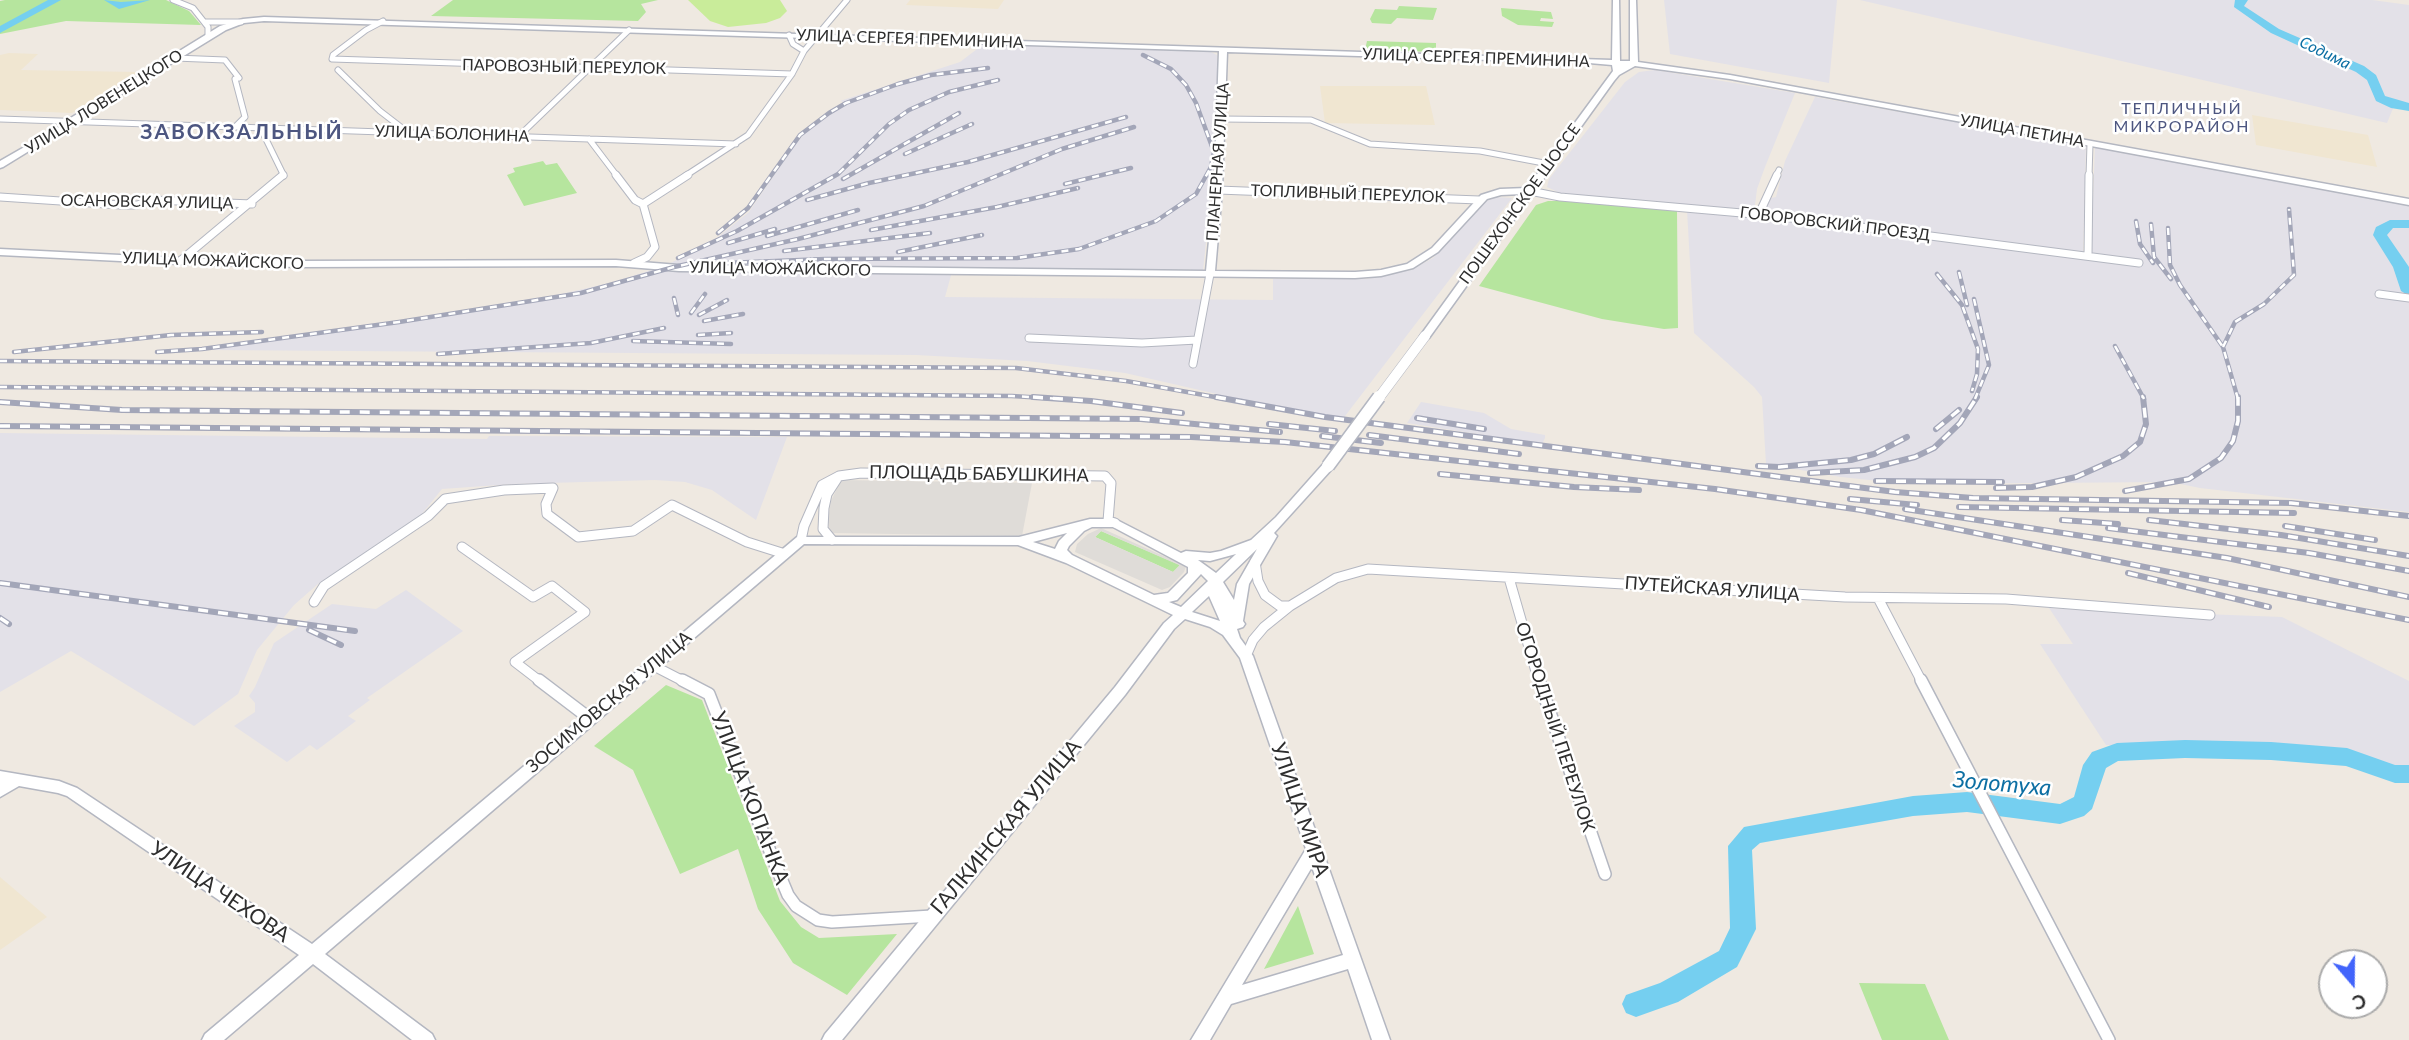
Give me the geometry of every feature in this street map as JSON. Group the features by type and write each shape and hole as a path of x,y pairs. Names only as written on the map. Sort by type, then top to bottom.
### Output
{"main road":[{"name":"УЛИЦА СЕРГЕЯ ПРЕМИНИНА","path":"208,37 243,21"},
{"name":"ПОШЕХОНСКОЕ ШОССЕ","path":"1549,164 1616,74 1634,64"},
{"path":"0,791 17,780"},
{"path":"1227,997 1353,960"}],"street":[{"path":"173,0 193,8 208,27 208,37"},
{"path":"643,205 736,144 754,128 792,74 804,51 847,0"},
{"path":"1616,0 1616,74"},
{"path":"1615,62 1634,64 1633,0"},
{"path":"1616,12 1633,14"},
{"path":"205,22 243,21"},
{"name":"УЛИЦА СЕРГЕЯ ПРЕМИНИНА","path":"243,21 383,21 1615,62"},
{"name":"ПАРОВОЗНЫЙ ПЕРЕУЛОК","path":"383,21 366,30 331,58 336,61 792,74"},
{"path":"519,136 629,30"},
{"path":"789,36 793,44 804,51"},
{"name":"УЛИЦА ЛОВЕНЕЦКОГО","path":"0,165 208,37"},
{"name":"ПЛАНЕРНАЯ УЛИЦА","path":"1210,274 1218,190 1223,50"},
{"path":"176,58 225,60 237,79 245,117 236,126"},
{"name":"УЛИЦА ПЕТИНА","path":"1634,64 1730,77 2409,202"},
{"path":"338,70 380,111 406,131"},
{"name":"УЛИЦА БОЛОНИНА","path":"0,119 736,144"},
{"path":"1222,119 1311,120 1370,144 1480,151 1549,164"},
{"path":"180,261 284,176 260,127"},
{"path":"589,139 635,200 643,205 655,247 647,257 634,263"},
{"path":"2088,256 2090,144"},
{"name":"ПОШЕХОНСКОЕ ШОССЕ","path":"1280,520 1328,466 1549,164"},
{"path":"1759,214 1779,170"},
{"name":"ТОПЛИВНЫЙ ПЕРЕУЛОК","path":"1218,190 1479,200"},
{"path":"1479,200 1492,194 1530,191"},
{"name":"ГОВОРОВСКИЙ ПРОЕЗД","path":"1530,191 1560,197 1759,214 2139,263"},
{"name":"ОСАНОВСКАЯ УЛИЦА","path":"0,197 121,205 137,205 153,200 252,204"},
{"name":"УЛИЦА МОЖАЙСКОГО","path":"0,252 180,261 368,265 634,263 679,268 1355,275 1399,270 1428,256 1479,200"},
{"path":"1193,364 1210,274"},
{"path":"2379,295 2405,298"},
{"path":"1029,338 1142,343 1197,340"},
{"name":"ПЛОЩАДЬ БАБУШКИНА","path":"839,476 861,473 1105,476 1111,483 1112,522"},
{"path":"832,540 824,529 824,509 827,494 839,476"},
{"path":"839,476 818,489 802,540 1018,541 1090,523 1112,522 1192,561 1217,581 1238,624"},
{"path":"314,602 324,586 428,516 445,499 504,490 553,488 546,504 547,514 578,537 633,531 672,505 747,542 785,554"},
{"path":"1172,552 1195,557 1223,555 1248,545 1280,520"},
{"path":"1245,656 1238,624 1238,604 1243,584 1280,520"},
{"name":"ГАЛКИНСКАЯ УЛИЦА","path":"831,1040 1181,613 1280,520"},
{"path":"1069,559 1061,550 1063,544 1090,523"},
{"name":"ЗОСИМОВСКАЯ УЛИЦА","path":"211,1040 802,540"},
{"path":"1018,541 1069,559 1181,613"},
{"path":"462,547 533,597 552,586 585,612 515,662 589,719"},
{"path":"1151,599 1172,597 1194,575 1196,569 1192,561"},
{"path":"1255,562 1258,581 1265,595 1280,606 1290,606"},
{"name":"ПУТЕЙСКАЯ УЛИЦА","path":"1245,656 1264,627 1290,606 1336,578 1368,569 1878,598 2006,599 2210,615"},
{"name":"ОГОРОДНЫЙ ПЕРЕУЛОК","path":"1509,578 1529,653 1605,874"},
{"path":"1217,581 1214,593 1236,641"},
{"path":"1878,598 2109,1040"},
{"name":"УЛИЦА МИРА","path":"1181,613 1215,624 1236,641 1245,656 1381,1040"},
{"name":"УЛИЦА КОПАНКА","path":"652,665 709,694 788,895 796,906 812,917 832,922 932,916"},
{"name":"УЛИЦА ЧЕХОВА","path":"0,777 59,787 72,792 311,953 425,1040"},
{"path":"1200,1040 1313,852"}],"shaded area":[{"path":"910,0 1004,0 998,9 906,5"},
{"path":"1664,0 1837,0 1829,83 1670,54"},
{"path":"1860,0 2372,0 2409,5 2409,103 2396,101 2387,123"},
{"path":"985,43 1211,52 1217,55 1217,139 1203,270 953,268 945,297 1273,300 1273,279 1366,279 1411,270 1433,258 1484,202 1496,197 1512,198 1342,420 1125,373 1027,361 916,355 210,350 518,304 614,282 664,266 707,246 749,212 796,143 811,127 847,103 840,101 960,62"},
{"path":"38,54 21,70 138,72 72,113 0,110 0,55"},
{"path":"1655,70 1795,93 1757,189 1754,213 1562,194 1547,187 1549,179 1625,82 1639,72"},
{"path":"1320,86 1426,86 1435,125 1325,123"},
{"path":"1815,97 2086,145 2083,254 1763,213 1766,199 1776,197 1785,161"},
{"path":"2252,115 2368,135 2377,167 2256,145"},
{"path":"2095,146 2409,204 2409,512 2200,488 2171,482 1907,484 1841,477 1766,464 1762,397 1694,333 1687,210 2091,255"},
{"path":"1421,402 1484,413 1511,429 1545,435 1545,438 1542,444 1407,423"},
{"path":"0,433 487,439 489,436 787,437 756,520 712,490 685,482 655,480 513,484 442,489 421,515 318,584 294,605 257,650 238,694 194,726 71,651 0,692"},
{"path":"841,480 1032,483 1022,536 830,533 828,519 831,501"},
{"path":"1101,528 1186,566 1184,572 1170,587 1162,590 1075,552 1077,544 1088,534","holes":["1101,531 1179,565 1173,572 1095,537"]},
{"path":"406,590 463,631 367,698 370,700 348,716 356,721 317,750 310,745 287,762 234,726 255,712 255,703 249,696 274,643 332,604 376,609"},
{"path":"2049,608 2282,617 2409,681 2409,768 2385,767 2336,751 2246,746 2106,745 2040,644 2073,644"},
{"path":"0,877 47,917 0,950"}],"green space":[{"path":"166,0 189,11 201,25 66,21 0,34 0,1"},
{"path":"453,0 658,0 641,4 646,12 638,21 431,16"},
{"path":"688,0 780,0 787,11 780,18 766,23 728,27 710,21"},
{"path":"1399,6 1437,8 1433,20 1397,18 1391,24 1372,23 1370,19 1375,9 1397,10"},
{"path":"1501,8 1551,12 1553,19 1541,18 1540,21 1554,22 1552,27 1518,25 1502,16"},
{"path":"1367,41 1436,43 1436,52 1365,50"},
{"path":"543,161 546,165 557,163 577,193 524,206 507,175 515,172 513,168"},
{"path":"1548,201 1677,211 1678,328 1664,329 1602,319 1479,286 1536,205"},
{"path":"1101,531 1180,565 1173,572 1095,537"},
{"path":"1084,547 1164,582 1159,586 1080,552"},
{"path":"666,685 702,700 780,901 801,927 819,938 897,934 847,995 793,963 758,909 738,849 680,874 633,770 594,746"},
{"path":"1298,906 1314,954 1264,969"},
{"path":"1859,983 1925,984 1949,1040 1882,1040"}],"waterway":[{"path":"0,30 56,0"},
{"path":"109,0 119,6 145,0"},
{"name":"Содима","path":"2243,0 2238,3 2239,7 2252,17 2275,31 2360,69 2372,78 2380,98 2395,105 2409,107"},
{"name":"Содима","path":"2409,224 2390,224 2381,230 2380,235 2401,267 2409,291"},
{"name":"Золотуха","path":"1636,1004 1668,993 1728,959 1743,929 1740,846 1753,834 1913,806 1967,802 2060,814 2076,809 2084,802 2095,765 2100,758 2117,752 2185,749 2271,751 2347,757 2395,774 2409,774"}],"railway":[{"path":"726,263 825,259 1017,258 1079,249 1156,221 1196,194 1211,167 1214,152 1196,103 1186,85 1171,69 1143,55"},
{"path":"718,233 748,208 800,135 829,113 846,103 898,84 931,75 988,68"},
{"path":"678,258 737,231 838,174 889,124 909,110 949,92 998,80"},
{"path":"843,179 959,113"},
{"path":"807,200 869,183 968,162 1126,117"},
{"path":"905,154 972,124"},
{"path":"157,352 202,349 399,322 581,293 674,267 798,239 924,206 1062,149 1134,127"},
{"path":"1065,184 1131,168"},
{"path":"871,230 997,207 1078,188"},
{"path":"2223,347 2235,322 2264,304 2294,275 2289,209"},
{"path":"767,236 858,210"},
{"path":"2136,221 2140,244 2153,263"},
{"path":"2151,224 2154,257 2171,279"},
{"path":"2168,228 2170,265 2180,285 2223,347"},
{"path":"728,243 775,229"},
{"path":"784,251 930,233"},
{"path":"898,252 982,235"},
{"path":"1959,272 1967,305"},
{"path":"1937,274 1962,305 1978,349 1977,374 1972,391"},
{"path":"691,313 705,294"},
{"path":"674,298 678,315"},
{"path":"1974,299 1989,365 1975,399"},
{"path":"699,315 727,300"},
{"path":"704,321 743,314"},
{"path":"438,354 591,343 664,328"},
{"path":"14,352 171,335 262,332"},
{"path":"698,335 731,333"},
{"path":"633,341 731,344"},
{"path":"2115,346 2143,397"},
{"path":"2223,347 2238,399"},
{"path":"0,361 1016,368 1126,381 1226,399"},
{"path":"0,387 1012,396 1061,399"},
{"path":"1033,397 1091,401 1182,413"},
{"path":"1216,397 1325,417 1895,492 1973,498 2291,503 2409,516"},
{"path":"1810,473 1864,470 1915,457 1934,448 1960,423 1977,397"},
{"path":"1996,488 2032,487 2076,477 2123,456 2140,442 2146,424 2143,397"},
{"path":"2125,491 2189,479 2221,458 2233,441 2238,421 2238,399"},
{"path":"0,402 122,410 1141,419 1280,432"},
{"path":"1936,429 1959,410"},
{"path":"1417,418 1484,429"},
{"path":"1269,424 1335,431"},
{"path":"0,426 1191,437 1285,442 1715,489 1861,510 2409,620"},
{"path":"1369,435 1519,454"},
{"path":"1322,436 1381,443"},
{"path":"1758,466 1779,467 1851,460 1874,454 1907,437"},
{"path":"1440,474 1574,487 1639,490"},
{"path":"1876,481 2002,482"},
{"path":"1850,499 1917,505"},
{"path":"1959,507 2294,513"},
{"path":"1905,509 2227,558 2409,597"},
{"path":"2062,520 2118,524"},
{"path":"2149,520 2281,535 2409,556"},
{"path":"2285,526 2375,540"},
{"path":"2108,528 2309,553 2409,571"},
{"path":"2128,573 2269,607"},
{"path":"0,583 355,631"},
{"path":"0,618 9,624"},
{"path":"309,630 341,645"}],"district":[{"name":"ТЕПЛИЧНЫЙ МИКРОРАЙОН","path":"2182,118"},
{"name":"ЗАВОКЗАЛЬНЫЙ","path":"242,132"}]}
